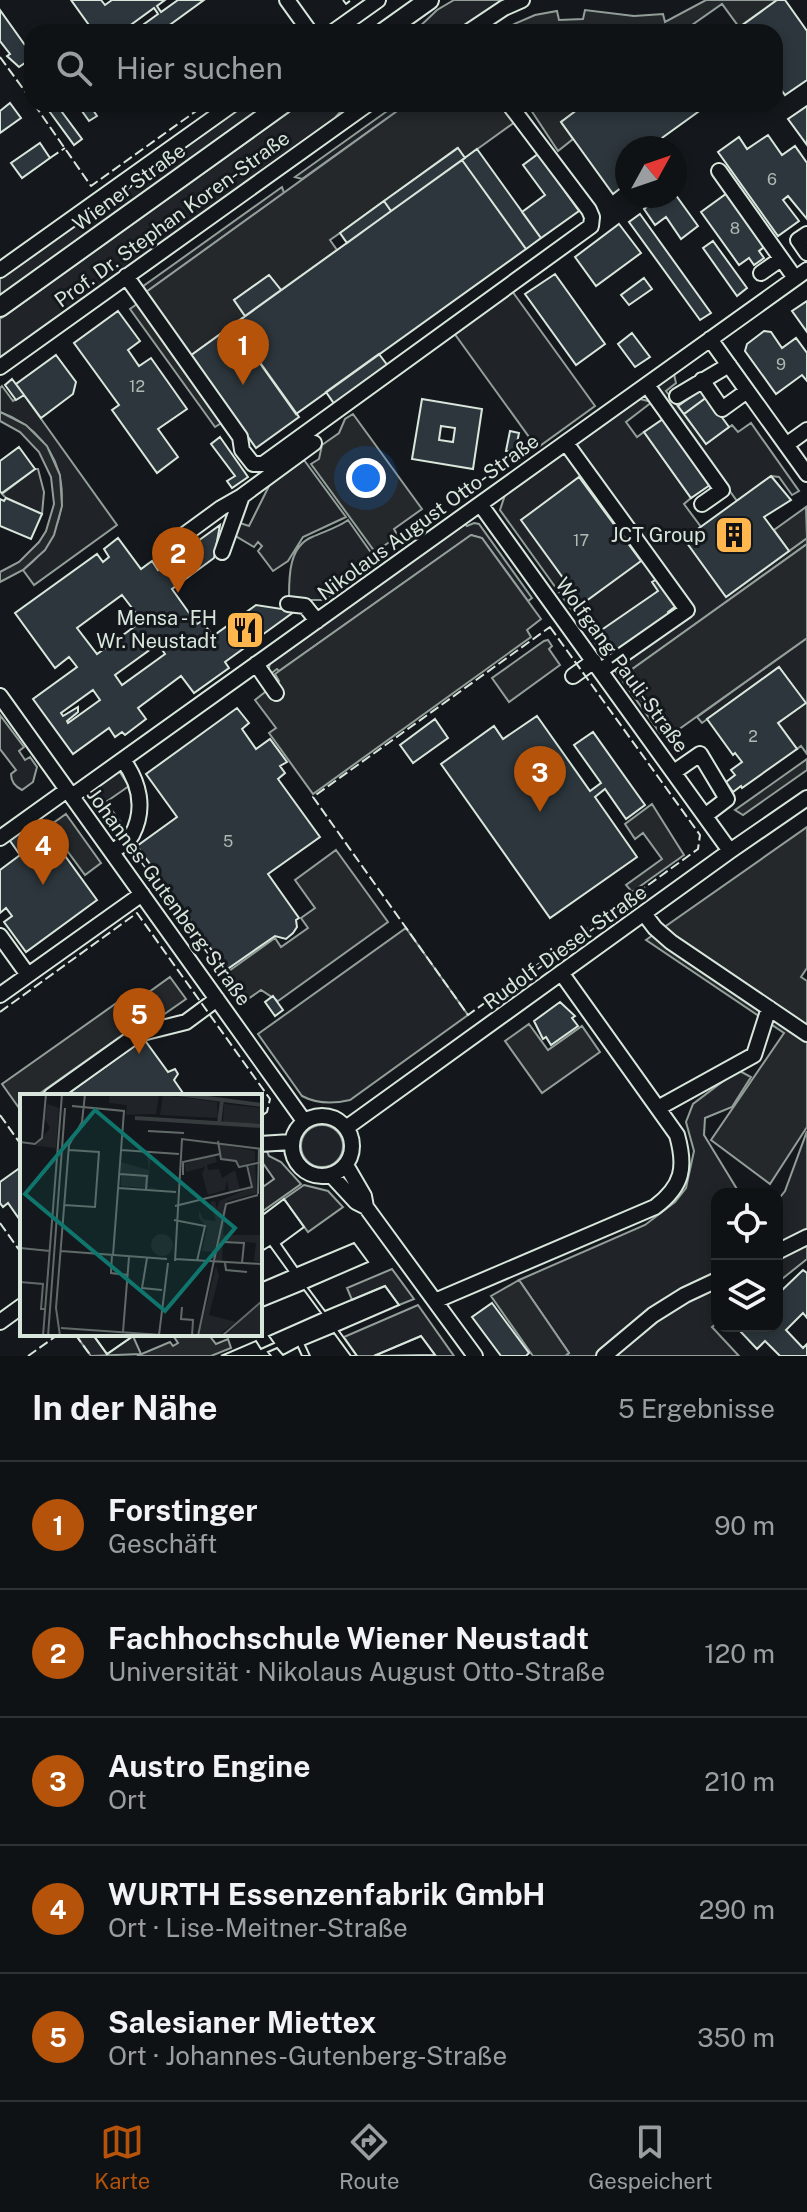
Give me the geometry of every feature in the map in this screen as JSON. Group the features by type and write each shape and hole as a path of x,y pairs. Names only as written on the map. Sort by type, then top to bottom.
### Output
{"main road":[{"path":"395,24 429,0"},
{"name":"Wiener Straße","path":"0,307 272,112"}],"street":[{"path":"287,0 304,24"},
{"path":"344,24 378,0"},
{"path":"480,24 522,0"},
{"path":"0,270 137,163 220,112"},
{"name":"Prof. Dr. Stephan Koren-Straße","path":"0,367 357,112"},
{"path":"126,276 240,437 246,458 253,464 263,464 591,226 589,210 515,112"},
{"path":"719,171 781,259 801,274"},
{"path":"807,234 798,240 807,253"},
{"path":"761,273 781,259"},
{"name":"Nikolaus August Otto-Straße","path":"0,838 43,807 123,760 801,274"},
{"path":"710,339 807,474"},
{"path":"674,365 689,388 722,409 747,391"},
{"path":"689,388 729,365"},
{"path":"647,385 722,490 702,504"},
{"path":"786,445 807,430"},
{"path":"169,546 314,443"},
{"path":"566,443 687,610 597,666 573,676"},
{"path":"222,552 242,496"},
{"name":"Wolfgang Pauli-Straße","path":"480,504 730,851"},
{"path":"288,604 305,606 317,621"},
{"path":"253,667 273,695"},
{"name":"Johannes-Gutenberg-Straße","path":"0,696 304,1121"},
{"path":"674,772 700,754 727,799 706,815"},
{"path":"112,852 131,838 139,812 137,779 123,760"},
{"name":"Rudolf-Diesel-Straße","path":"346,1128 807,798"},
{"path":"0,995 142,894"},
{"path":"645,915 671,942 807,1034"},
{"path":"0,936 28,975"},
{"path":"435,1301 655,1207 669,1196 679,1179 684,1158 677,1135 562,974"},
{"path":"54,1094 138,1034 186,1022 217,999"},
{"path":"658,1108 754,1055 769,1008"},
{"path":"326,1116 346,1128 352,1148 339,1170 320,1177 299,1167 292,1155 291,1142 304,1121 326,1116"},
{"path":"262,1144 291,1142"},
{"path":"339,1170 356,1202 366,1207 475,1356"},
{"path":"783,1249 807,1237"},
{"path":"604,1356 653,1315 711,1283"},
{"path":"0,1322 20,1307"}],"shaded area":[{"path":"454,0 503,0 468,24 422,24"},
{"path":"706,0 777,0 743,24 737,24 722,4 693,24 514,24 535,15 557,11 559,20 583,19 585,10 634,16 663,14 665,22"},
{"path":"234,112 257,112 0,296 0,279"},
{"path":"289,112 340,112 0,359 0,319"},
{"path":"386,112 396,112 302,179 295,177"},
{"path":"396,112 507,112 515,122 465,158 457,148 330,240 337,250 281,290 269,275 234,300 245,316 190,356 223,422 215,427 130,309 137,304 135,300"},
{"path":"532,112 574,112 561,122 573,139 558,151"},
{"path":"282,187 284,193 146,292 142,287"},
{"path":"512,291 595,406 537,448 454,333"},
{"path":"674,374 676,383 666,391 706,443 732,425 738,432 751,423 799,491 792,495 779,477 771,476 737,501 654,389"},
{"path":"2,386 13,401 24,395 117,525 34,585 23,570 42,551 55,530 61,507 61,484 55,461 42,441 24,424 0,412"},
{"path":"640,399 652,402 626,422 637,437 644,432 691,498 684,504 701,527 727,596 807,538 807,544 624,675 664,731 660,733 500,510 505,495"},
{"path":"0,412 26,425 47,446 60,475 62,506 54,535 45,550 23,570 0,582 0,572 19,562 39,542 46,531 54,504 51,477 39,452 20,432 0,421"},
{"path":"353,414 422,509 394,529 398,536 375,552 311,464 319,459 322,445 339,433 345,419"},
{"path":"304,460 346,517 303,537 288,561 273,571 258,551 262,546 258,542 254,547 234,535 240,523 249,526 270,484"},
{"path":"38,469 44,492 42,514 2,494"},
{"path":"806,507 807,538 789,551 774,530"},
{"path":"348,520 372,554 382,548 385,552 383,558 324,600 289,600 292,564 298,548 312,537"},
{"path":"465,524 479,524 532,598 528,601 482,538 471,535 279,671 277,669 269,675 270,663"},
{"path":"471,535 482,538 541,619 527,630 531,637 313,794 269,733 276,728 255,700 279,681 275,674"},
{"path":"807,544 807,638 668,737 624,675"},
{"path":"807,638 807,754 801,746 797,749 778,723 805,703 779,667 702,723 697,717"},
{"path":"548,640 552,646 549,649 560,665 509,702 492,678"},
{"path":"0,715 24,747 19,751 25,760 30,757 37,767 33,782 22,790 12,779 11,774 16,770 0,749"},
{"path":"807,759 807,770 743,815 735,810"},
{"path":"119,771 129,786 106,802 127,831 118,838 98,810 99,792 96,788"},
{"path":"652,804 684,855 632,892 626,885 662,859 643,833 635,839 625,824"},
{"path":"66,814 101,863 85,875 49,826"},
{"path":"807,827 807,968 801,977 807,981 807,1127 770,1184 711,1140 784,1033 646,940"},
{"path":"336,850 388,922 278,1001 261,990 248,999 229,971 275,938 281,947 308,928 301,918 315,908 295,880"},
{"path":"406,928 468,1015 350,1100 313,1101 302,1096 258,1034"},
{"path":"170,977 186,999 156,1020 141,1022 39,1094 20,1094 19,1108 2,1084 118,1002 124,1010"},
{"path":"529,1024 548,1050 582,1026 600,1052 542,1093 505,1041"},
{"path":"738,1070 751,1077 732,1107 705,1118 704,1135 736,1188 711,1188 711,1332 717,1332 739,1356 565,1356 569,1353 519,1280 645,1225 675,1202 686,1188 694,1151 686,1122 693,1104"},
{"path":"322,1125 337,1131 343,1146 337,1161 322,1167 307,1161 301,1146 307,1131"},
{"path":"807,1131 807,1259 783,1278 783,1194"},
{"path":"266,1149 269,1156 281,1162 301,1184 262,1212 262,1188 274,1179 262,1162 262,1150"},
{"path":"304,1185 328,1191 343,1207 308,1232 284,1199"},
{"path":"392,1269 414,1299 399,1305 385,1286 352,1300 347,1288"},
{"path":"519,1280 569,1353 565,1356 533,1356 491,1296"},
{"path":"418,1305 454,1356 436,1356 421,1336 374,1356 357,1356 344,1337"},
{"path":"76,1336 94,1336 107,1354 133,1336 141,1354 91,1356"},
{"path":"173,1336 210,1336 216,1344 228,1339 231,1348 211,1356 137,1356 170,1342 173,1346 178,1343"}],"building":[{"path":"71,0 101,0 105,5 112,0 165,0 157,6 161,12 178,0 204,0 171,24 144,24 158,14 154,8 132,24 88,24"},
{"path":"777,0 785,0 807,31 807,80 785,95 783,92 783,24 744,24"},
{"path":"0,10 24,44 24,64 19,67 7,56 10,54 0,41"},
{"path":"10,103 21,118 0,133 0,111"},
{"path":"807,106 807,145 788,119"},
{"path":"50,112 62,112 82,139 74,145"},
{"path":"83,112 94,112 97,116 89,121"},
{"path":"574,112 698,112 665,136 615,136 613,194 561,122"},
{"path":"768,135 782,155 795,146 807,163 807,219 788,196 783,200 799,221 778,236 718,152 739,137 747,149"},
{"path":"40,143 50,158 22,178 11,163"},
{"path":"458,148 465,158 391,211 384,201"},
{"path":"477,149 541,238 526,249 462,160"},
{"path":"538,154 579,211 541,238 522,212 545,195 523,165"},
{"path":"462,160 526,249 296,414 233,325"},
{"path":"730,191 768,244 759,251 764,258 754,265 749,258 739,265 701,212"},
{"path":"384,201 391,211 347,243 340,233"},
{"path":"685,208 698,226 681,239 666,217 655,225 644,209"},
{"path":"640,214 711,313 700,320 629,222"},
{"path":"619,224 641,253 596,286 575,257"},
{"path":"713,241 747,288 737,296 703,248"},
{"path":"555,274 605,344 576,365 525,294"},
{"path":"269,275 281,290 245,316 234,300"},
{"path":"644,278 652,289 629,305 621,295"},
{"path":"807,301 807,332 792,311"},
{"path":"118,311 140,341 128,350 139,366 151,358 187,409 158,429 178,457 157,473 112,410 119,405 74,343"},
{"path":"233,325 299,417 256,448 190,356"},
{"path":"764,331 771,332 782,348 796,338 807,353 807,381 802,375 776,394 745,351 747,344"},
{"path":"632,333 650,357 635,367 618,344"},
{"path":"379,354 388,366 335,405 326,392"},
{"path":"56,355 76,382 73,394 41,418 16,384"},
{"path":"12,379 24,395 16,400 5,385"},
{"path":"702,389 707,397 684,414 678,406"},
{"path":"707,397 729,427 706,444 684,414"},
{"path":"422,399 482,409 473,469 412,459","holes":["441,426 455,428 453,442 439,440"]},
{"path":"663,419 710,485 691,498 644,432"},
{"path":"510,431 519,433 515,453 506,451"},
{"path":"220,437 248,477 232,488 227,481 235,476 211,444"},
{"path":"19,447 35,469 2,493 0,461"},
{"name":"JCT Group","path":"771,476 791,500 764,517 789,551 726,597 684,539"},
{"path":"579,477 641,561 582,604 521,520"},
{"path":"6,498 42,514 31,539 0,526 0,499 4,501"},
{"path":"220,525 214,558 172,589 197,624 202,621 213,636 256,605 295,611 225,662 229,668 194,693 181,676 138,708 146,719 125,735 122,732 115,737 109,728 73,754 33,699 77,667 69,657 55,668 15,613 97,554 103,562 109,557 104,549 118,538 141,569 152,561 158,570","holes":["122,595 142,621 97,654 77,628","158,644 165,654 122,685 115,675","93,690 100,700 68,723 78,712 78,707 63,716 61,713"]},
{"path":"657,579 676,606 614,652 600,631 658,591 652,582"},
{"path":"779,667 806,703 778,723 797,749 733,792 726,782 735,775 731,770 742,762 735,753 733,755 707,719"},
{"path":"237,708 249,723 242,729 256,749 270,739 287,762 280,766 285,773 278,779 320,837 268,874 299,918 293,933 286,939 275,936 226,970 137,846 177,817 146,774"},
{"path":"537,716 590,791 601,783 574,745 593,732 645,805 626,819 605,789 595,797 637,857 550,918 441,764 494,726 503,739"},
{"path":"435,719 448,738 413,763 400,745"},
{"path":"26,825 33,835 47,831 97,900 26,952 4,922 12,916 6,908 0,913 0,870 20,855 8,838"},
{"path":"273,996 283,1010 275,1016 265,1002"},
{"path":"560,1002 575,1016 572,1018 578,1026 551,1045 546,1037 543,1039 534,1021"},
{"path":"144,1039 168,1072 175,1069 178,1074 174,1080 184,1094 68,1094"},
{"path":"20,1168 20,1220 8,1203 3,1207 0,1203 0,1182"},
{"path":"284,1199 304,1227 281,1244 297,1267 354,1243 368,1262 308,1288 325,1311 385,1286 399,1305 339,1331 357,1356 351,1356 334,1333 305,1345 310,1356 302,1356 298,1347 283,1355 277,1348 268,1352 271,1356 221,1356 256,1341 261,1349 274,1343 269,1336 321,1313 304,1290 262,1307 262,1282 288,1271 270,1246 262,1251 262,1216"},
{"path":"284,1199 304,1227 281,1244 297,1267 354,1243 368,1262 308,1288 325,1311 385,1286 399,1305 339,1331 357,1356 351,1356 334,1333 305,1345 310,1356 302,1356 298,1347 283,1355 277,1348 268,1352 271,1356 221,1356 256,1341 261,1349 274,1343 269,1336 321,1313 304,1290 262,1307 262,1282 288,1271 270,1246 262,1251 262,1216"},
{"path":"803,1270 807,1273 807,1318 803,1313 786,1330 803,1348 807,1344 807,1356 780,1356 765,1341 757,1349 741,1332 783,1332 783,1289"},
{"path":"492,1303 529,1353 526,1356 501,1356 472,1317"},
{"path":"94,1336 133,1336 107,1354"},
{"path":"94,1336 133,1336 107,1354"},
{"path":"421,1336 435,1355 374,1356"},
{"path":"421,1336 435,1355 374,1356"}],"fence":[{"path":"343,0 346,4 351,0"},
{"path":"0,57 24,90"},
{"path":"40,112 91,186 195,112"},
{"path":"50,158 65,148"},
{"path":"550,627 700,835 698,849 468,1015 313,797 550,627"},
{"path":"0,1012 137,913 270,1099 267,1112 262,1116"},
{"path":"0,1115 20,1143"},
{"path":"0,1223 20,1251"},
{"path":"28,1356 56,1336"},
{"path":"76,1336 91,1356"}],"place":[{"name":"Forstinger","path":"243,385"},
{"name":"JCT Group","path":"734,535"},
{"name":"Fachhochschule Wiener Neustadt","path":"178,593"},
{"name":"Mensa - FH Wr. Neustadt","path":"245,630"},
{"name":"Austro Engine","path":"540,812"},
{"name":"WURTH Essenzenfabrik GmbH","path":"43,885"},
{"name":"Salesianer Miettex","path":"139,1054"}]}
